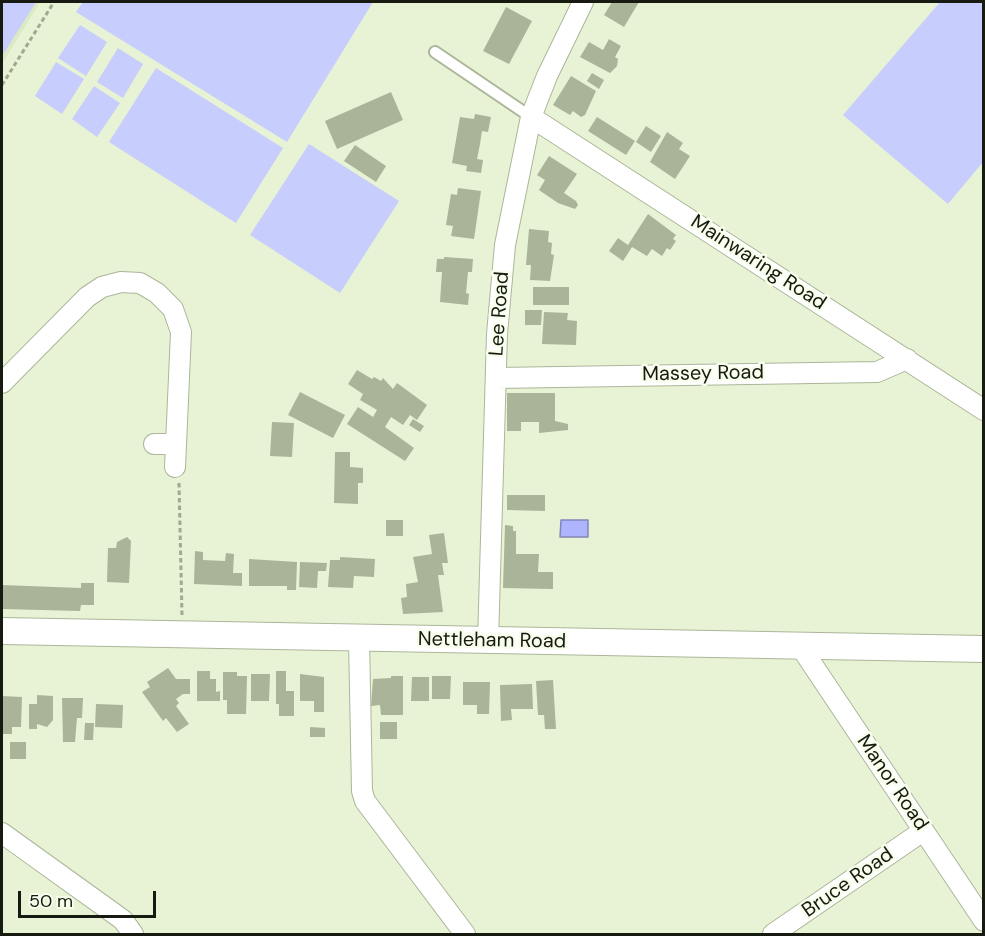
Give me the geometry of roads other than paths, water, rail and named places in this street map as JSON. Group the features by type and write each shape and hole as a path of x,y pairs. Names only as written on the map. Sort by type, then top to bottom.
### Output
{"street":[{"name":"Lee Road","path":"488,641 496,378 505,245 531,117 547,76 584,2"},
{"name":"Mainwaring Road","path":"531,117 984,410"},
{"path":"2,383 87,297 102,287 121,282 140,283 157,293 173,309 181,332 175,468"},
{"name":"Massey Road","path":"496,378 877,372 907,359"},
{"path":"154,444 176,444"},
{"name":"Nettleham Road","path":"2,631 984,649"},
{"path":"359,639 362,791 365,801 465,934"},
{"name":"Manor Road","path":"800,646 984,921"},
{"name":"Bruce Road","path":"773,934 923,831"},
{"path":"2,833 123,920 133,934"}],"lane":[{"path":"435,52 531,117"}]}
